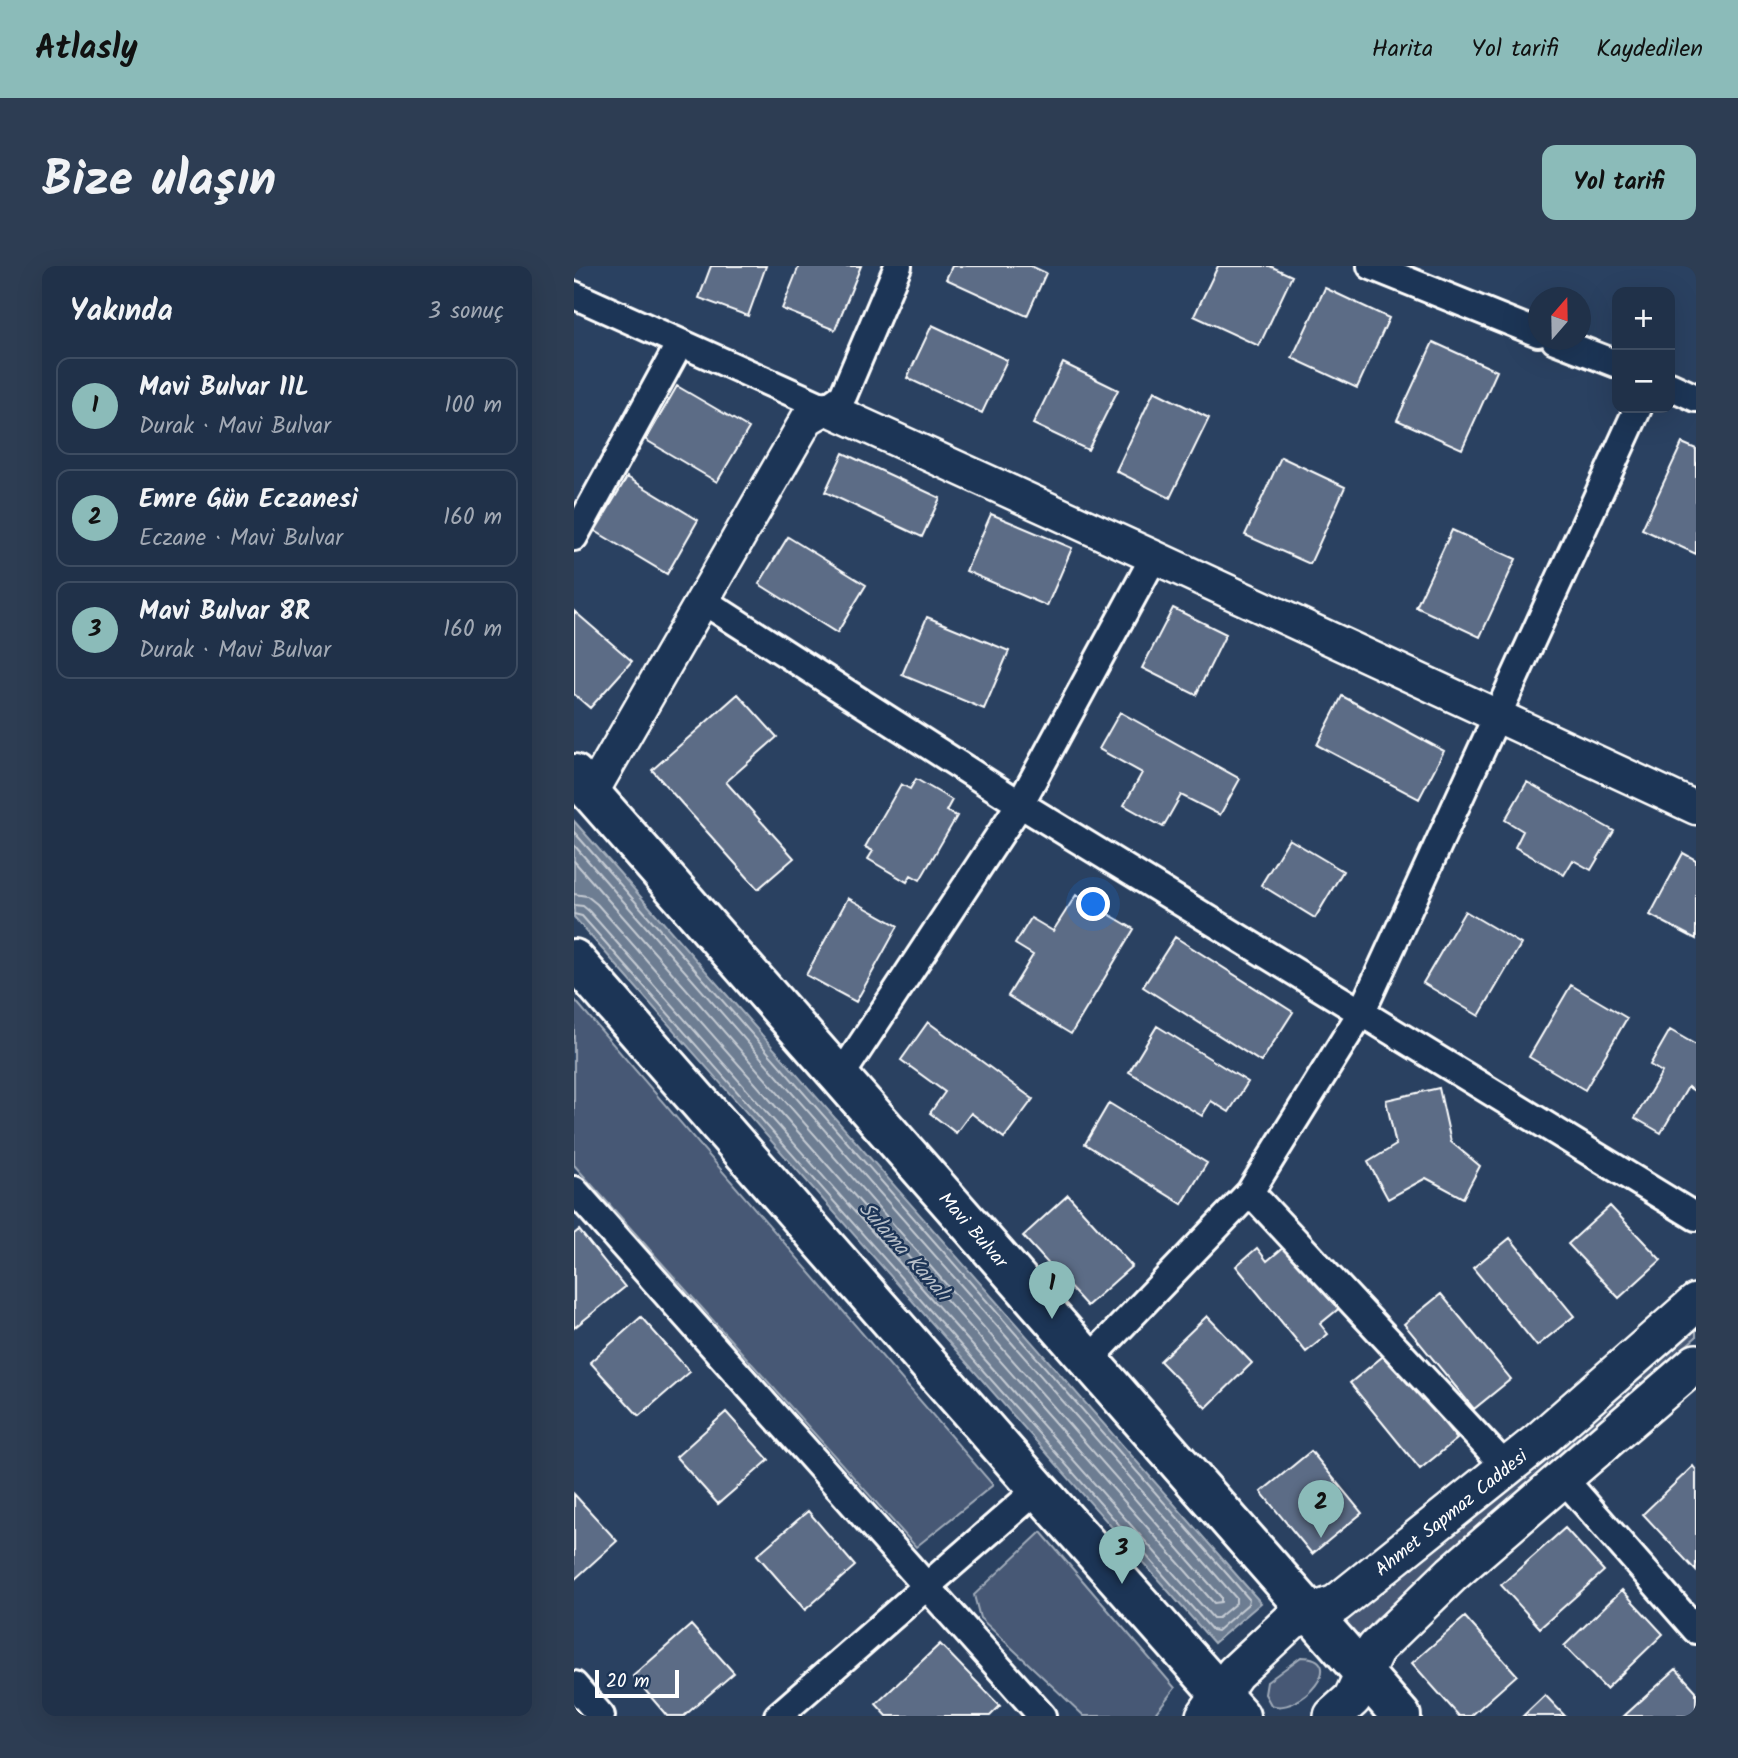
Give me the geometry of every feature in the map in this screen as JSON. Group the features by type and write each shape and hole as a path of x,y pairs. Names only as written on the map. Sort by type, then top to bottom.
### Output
{"main road":[{"name":"Mavi Bulvar","path":"583,784 1401,1716"},
{"path":"574,959 1038,1489 1222,1709"},
{"name":"Ahmet Sapmaz Caddesi","path":"1222,1709 1235,1672 1292,1620 1336,1604 1506,1467 1696,1303"},
{"path":"1333,1716 1352,1699 1376,1648 1452,1574 1696,1363"}],"street":[{"path":"583,784 702,600 807,419 843,397 898,266"},
{"path":"1371,266 1528,329"},
{"path":"574,295 1154,557 1696,808"},
{"path":"574,537 680,343"},
{"path":"1581,350 1612,362"},
{"path":"1675,388 1696,398"},
{"path":"1088,1360 1251,1192 1361,1013 1636,413"},
{"path":"840,1077 1020,804 1154,557"},
{"path":"702,600 1020,804 1696,1217"},
{"path":"574,1190 1042,1716"},
{"path":"1251,1192 1506,1467"},
{"path":"1563,1478 1696,1630"},
{"path":"778,1716 1038,1489"},
{"path":"574,1685 601,1716"}],"shaded area":[{"path":"574,999 993,1485 916,1547 574,1165"},
{"path":"1696,1325 1696,1337 1564,1450 1373,1622 1361,1639 1343,1619 1360,1609 1557,1445"},
{"path":"1041,1532 1175,1688 1153,1716 1084,1716 980,1618 974,1595"},
{"path":"1301,1657 1315,1660 1321,1666 1321,1675 1316,1685 1295,1702 1283,1706 1271,1705 1265,1694 1267,1682"}],"water":[{"name":"Sulama Kanalı","path":"574,821 1261,1603 1214,1643 574,917"}],"building":[{"path":"711,266 766,266 748,316 699,298"},
{"path":"799,266 861,266 835,330 782,309"},
{"path":"952,266 1031,266 1046,273 1027,316 946,279"},
{"path":"1218,266 1270,266 1292,276 1259,346 1194,316"},
{"path":"1325,288 1389,318 1357,388 1292,358"},
{"path":"932,325 1007,360 982,413 907,378"},
{"path":"1433,342 1497,371 1462,449 1397,420"},
{"path":"1063,363 1118,390 1088,450 1033,424"},
{"path":"677,386 749,428 717,482 646,440"},
{"path":"1154,391 1209,418 1170,498 1116,471"},
{"path":"1682,443 1696,449 1696,554 1642,529"},
{"path":"843,453 940,498 922,537 825,492"},
{"path":"1281,457 1345,487 1310,564 1245,535"},
{"path":"627,477 698,520 667,574 595,531"},
{"path":"991,514 1072,548 1047,606 966,571"},
{"path":"1452,530 1516,559 1480,637 1416,607"},
{"path":"788,537 866,585 837,633 759,584"},
{"path":"1173,608 1226,634 1196,695 1142,668"},
{"path":"574,611 632,661 590,708 574,694"},
{"path":"927,617 1009,651 984,709 902,675"},
{"path":"738,694 777,737 726,782 794,858 758,889 652,770"},
{"path":"1342,696 1444,751 1419,799 1317,745"},
{"path":"1120,712 1240,779 1220,815 1181,795 1163,827 1124,805 1142,773 1099,749"},
{"path":"916,779 952,800 946,811 957,816 920,880 911,875 907,882 868,859 873,851 865,847 901,784 910,789"},
{"path":"1527,782 1614,831 1591,870 1573,860 1564,875 1515,847 1523,831 1505,820"},
{"path":"1289,839 1343,871 1315,918 1261,885"},
{"path":"1683,853 1696,860 1696,939 1650,915"},
{"path":"1076,895 1134,929 1071,1034 1008,996 1033,955 1015,944 1031,918 1053,931"},
{"path":"848,898 898,926 856,1002 806,975"},
{"path":"1465,911 1521,944 1479,1016 1423,983"},
{"path":"1175,937 1293,1012 1261,1062 1143,987"},
{"path":"1571,985 1627,1018 1585,1090 1529,1057"},
{"path":"928,1022 1033,1099 1004,1138 971,1113 956,1133 930,1113 945,1092 901,1060"},
{"path":"1157,1026 1248,1082 1229,1112 1211,1101 1202,1116 1129,1072"},
{"path":"1670,1030 1696,1045 1696,1092 1688,1087 1661,1133 1635,1118 1662,1072 1650,1065"},
{"path":"1439,1088 1451,1142 1480,1166 1463,1198 1426,1178 1388,1199 1368,1162 1396,1145 1386,1100"},
{"path":"1109,1103 1207,1163 1182,1204 1085,1144"},
{"path":"1068,1195 1132,1266 1087,1306 1023,1236"},
{"path":"1610,1206 1661,1260 1619,1298 1568,1244"},
{"path":"579,1230 625,1287 574,1328 574,1234"},
{"path":"1510,1238 1574,1316 1537,1346 1473,1268"},
{"path":"1290,1242 1342,1306 1320,1324 1328,1334 1306,1352 1236,1266 1257,1248 1267,1261"},
{"path":"1441,1294 1511,1379 1474,1409 1404,1324"},
{"path":"1207,1316 1252,1363 1206,1408 1160,1361"},
{"path":"641,1317 690,1372 639,1416 590,1362"},
{"path":"1387,1353 1457,1439 1420,1469 1350,1383"},
{"path":"726,1412 769,1460 718,1504 676,1457"},
{"path":"1311,1451 1362,1513 1312,1554 1261,1492"},
{"path":"1693,1466 1696,1470 1696,1571 1643,1514"},
{"path":"574,1494 617,1541 574,1580"},
{"path":"808,1511 855,1566 805,1610 757,1555"},
{"path":"1565,1528 1604,1571 1540,1628 1501,1585"},
{"path":"1622,1590 1663,1634 1606,1689 1564,1646"},
{"path":"1465,1617 1517,1675 1471,1716 1459,1716 1412,1663"},
{"path":"691,1625 734,1673 684,1716 667,1716 633,1676"},
{"path":"940,1644 1000,1706 990,1716 887,1716 876,1704"},
{"path":"1676,1669 1696,1691 1696,1716 1624,1716"},
{"path":"1545,1695 1565,1716 1523,1716"}],"place":[{"name":"Mavi Bulvar 11L","path":"1052,1319"},
{"name":"Emre Gün Eczanesi","path":"1321,1538"},
{"name":"Mavi Bulvar 8R","path":"1122,1584"}]}
